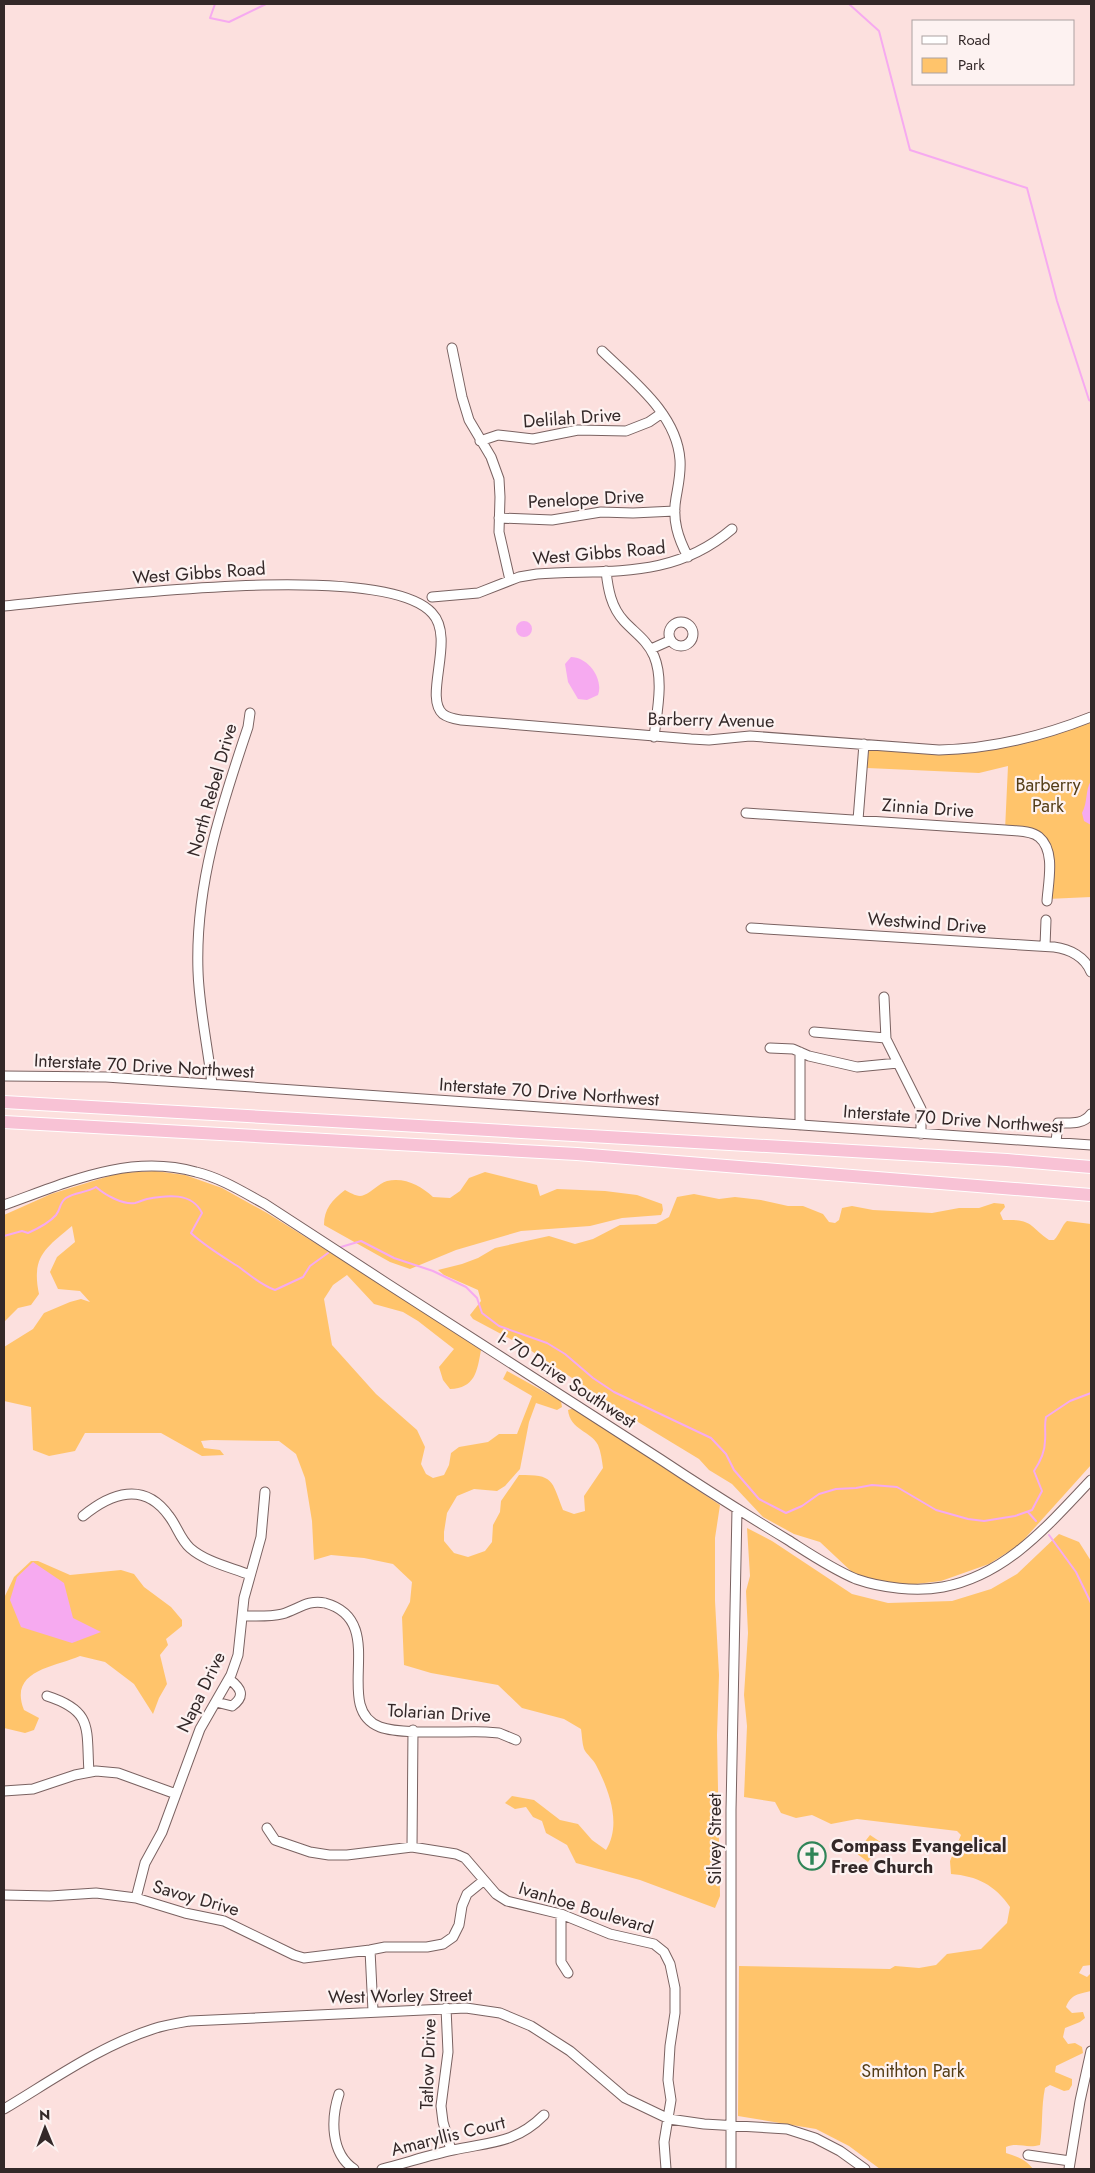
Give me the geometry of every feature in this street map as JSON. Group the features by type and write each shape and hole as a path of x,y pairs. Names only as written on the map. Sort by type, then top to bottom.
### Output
{"highway":[{"path":"4,1102 1007,1160 1091,1167"},
{"path":"4,1122 577,1154 1091,1195"}],"street":[{"path":"452,348 465,408 480,441 491,457 499,479 500,540 510,580"},
{"path":"602,350 662,413 674,434 679,451 680,475 675,511 678,537 688,558"},
{"name":"Delilah Drive","path":"480,441 498,435 532,439 578,430 626,431 649,422 662,413"},
{"name":"Penelope Drive","path":"499,518 552,520 601,512 633,514 675,511"},
{"name":"West Gibbs Road","path":"432,597 478,593 510,580 537,574 661,566 688,558 709,546 732,529"},
{"path":"606,571 611,600 617,612 625,622 641,635 651,649 658,671 659,684 654,737"},
{"name":"West Gibbs Road","path":"4,606 168,591 291,584 349,587 396,595"},
{"name":"Barberry Avenue","path":"396,595 408,598 422,605 432,612 438,620 441,651 436,698 438,707 450,718 654,737 709,740 750,736 939,750 968,750 1013,741 1091,717"},
{"path":"651,649 671,640"},
{"name":"North Rebel Drive","path":"212,1084 198,972 198,937 209,850 220,809 248,727 250,713"},
{"path":"858,820 864,744"},
{"name":"Zinnia Drive","path":"746,813 1005,830 1032,834 1039,837 1049,856 1047,901"},
{"path":"1045,946 1046,920"},
{"name":"Westwind Drive","path":"751,928 1064,948 1085,961 1091,972"},
{"path":"884,997 886,1038 921,1109 921,1134"},
{"path":"814,1032 886,1038"},
{"path":"770,1048 793,1049 857,1067 898,1063"},
{"path":"800,1052 800,1125"},
{"name":"Interstate 70 Drive Northwest","path":"4,1076 106,1078 212,1084 543,1109 1091,1145"},
{"path":"1056,1142 1058,1123 1078,1123 1087,1120 1091,1114"},
{"name":"I- 70 Drive Southwest","path":"4,1205 74,1179 108,1170 140,1166 165,1166 196,1172 228,1184 265,1204 737,1509 828,1566 857,1579 891,1587 943,1587 975,1577 1017,1554 1091,1480"},
{"name":"Napa Drive","path":"136,1898 145,1863 162,1832 200,1729 229,1679 238,1655 244,1616 244,1598 261,1537 265,1492"},
{"path":"83,1516 98,1504 114,1496 130,1493 148,1497 161,1506 188,1547 202,1558 250,1575"},
{"name":"Silvey Street","path":"731,2169 731,1810 737,1509"},
{"name":"Tolarian Drive","path":"244,1616 283,1614 312,1602 324,1603 335,1607 344,1614 358,1635 359,1703 363,1714 369,1721 389,1729 499,1733 516,1740"},
{"path":"216,1702 232,1706 239,1701 241,1694 238,1686 229,1679"},
{"path":"47,1696 66,1702 76,1708 83,1718 86,1726 89,1772"},
{"path":"412,1847 413,1730"},
{"path":"4,1791 40,1787 89,1772 105,1771 176,1794"},
{"name":"Ivanhoe Boulevard","path":"267,1828 275,1840 310,1852 329,1855 354,1855 412,1847 456,1854 465,1858 483,1881 496,1894 507,1901 561,1914 601,1932 654,1944 664,1952 670,1964 675,1988 675,2013 668,2080 671,2100 664,2142 666,2169"},
{"name":"Savoy Drive","path":"4,1895 50,1896 96,1893 136,1898 186,1913 224,1921 304,1958 385,1947 426,1948 443,1944 453,1937 459,1925 462,1906 467,1894 483,1881"},
{"path":"561,1914 561,1962 568,1973"},
{"path":"370,1950 373,2011"},
{"name":"Tatlow Drive","path":"446,2008 448,2052 442,2106 443,2122 451,2150"},
{"name":"West Worley Street","path":"4,2110 93,2057 153,2029 190,2021 466,2008 500,2013 530,2026 570,2051 625,2098 669,2118 731,2126 787,2129 815,2138 840,2151 865,2169"},
{"path":"1028,2155 1070,2165 1080,2101 1091,2051"},
{"path":"339,2094 335,2106 336,2144 339,2155 346,2164 354,2169"},
{"name":"Amaryllis Court","path":"382,2169 451,2150 495,2144 512,2138 534,2125 544,2115"}],"green space":[{"name":"Barberry Park","path":"1091,721 1091,897 1047,899 1049,869 1039,837 1005,830 1008,766 979,773 867,768 869,748 947,753 987,751"},
{"path":"155,1171 185,1175 222,1188 267,1213 365,1274 481,1350 476,1372 470,1382 465,1386 450,1389 443,1380 439,1367 454,1349 418,1321 403,1312 374,1304 347,1275 333,1285 324,1299 332,1345 376,1394 417,1430 425,1447 421,1464 426,1474 433,1478 444,1475 449,1465 451,1453 459,1447 488,1442 499,1434 517,1434 532,1396 503,1379 507,1371 561,1401 562,1407 557,1410 536,1403 529,1422 520,1469 505,1486 497,1491 474,1489 457,1496 447,1513 444,1532 444,1541 454,1553 468,1557 485,1551 492,1542 493,1525 500,1512 501,1501 519,1475 545,1478 553,1485 563,1510 574,1514 585,1511 584,1496 603,1468 601,1454 595,1440 577,1426 570,1417 568,1410 574,1408 720,1505 715,1538 715,1601 719,1675 717,1735 720,1896 715,1908 640,1880 576,1863 567,1845 546,1833 542,1821 533,1817 526,1807 515,1809 505,1803 512,1796 534,1800 560,1820 578,1824 592,1840 606,1850 611,1840 613,1829 612,1807 596,1765 584,1749 581,1729 564,1719 522,1708 498,1685 431,1673 404,1665 402,1617 410,1602 412,1582 393,1564 364,1558 331,1555 314,1560 312,1521 305,1478 296,1454 279,1441 201,1441 204,1448 220,1450 224,1455 202,1456 161,1433 85,1433 75,1451 49,1456 33,1450 31,1407 4,1401 4,1347 33,1329 44,1313 81,1299 90,1302 80,1291 58,1289 50,1272 57,1257 75,1242 72,1226 48,1247 39,1262 37,1281 39,1294 31,1305 18,1308 4,1322 4,1215 51,1194 119,1173"},
{"path":"485,1172 537,1185 540,1196 557,1189 605,1191 637,1195 662,1204 663,1210 661,1215 622,1218 590,1226 521,1231 456,1250 410,1269 390,1262 324,1225 325,1214 330,1205 345,1190 354,1195 362,1196 387,1181 400,1180 418,1186 433,1197 450,1198 460,1191 469,1178"},
{"path":"694,1194 719,1199 735,1197 788,1206 803,1206 823,1214 829,1222 835,1223 839,1220 842,1208 852,1206 873,1210 932,1213 959,1208 979,1208 994,1203 1004,1204 1005,1207 1000,1213 1003,1220 1025,1222 1049,1240 1054,1240 1067,1221 1091,1224 1091,1465 1019,1545 989,1564 941,1581 908,1585 873,1581 852,1572 820,1542 794,1534 763,1517 732,1484 709,1470 699,1459 638,1422 527,1348 473,1319 470,1315 481,1301 478,1290 444,1275 438,1270 478,1258 495,1248 549,1236 575,1244 593,1239 620,1225 656,1224 669,1217 677,1197"},
{"name":"Smithton Park","path":"747,1528 772,1541 852,1594 888,1603 952,1601 991,1589 1017,1574 1059,1534 1079,1542 1091,1561 1091,1965 1083,1966 1079,1973 1087,1977 1091,1973 1091,1991 1073,1997 1066,2007 1072,2013 1083,2012 1085,2018 1065,2028 1063,2037 1068,2044 1075,2043 1082,2047 1083,2053 1056,2066 1055,2072 1072,2079 1072,2085 1069,2090 1064,2091 1050,2085 1045,2088 1040,2145 1014,2145 1006,2147 1006,2153 1024,2161 1033,2169 880,2169 849,2146 816,2129 738,2116 739,1966 890,1969 895,1966 919,1968 936,1965 947,1954 981,1949 1007,1923 1010,1907 992,1887 985,1883 969,1877 951,1874 950,1861 961,1835 957,1831 857,1819 831,1824 812,1815 796,1818 781,1813 775,1802 744,1797 747,1726 744,1695 748,1633 746,1591 750,1576"},
{"path":"31,1561 38,1561 70,1575 121,1570 134,1574 144,1587 171,1607 182,1620 182,1626 166,1639 168,1645 160,1655 167,1684 153,1714 134,1684 105,1662 80,1656 37,1672 28,1678 22,1686 21,1697 24,1710 39,1718 34,1730 25,1733 4,1728 4,1598 14,1577"},
{"path":"870,1835 882,1843 868,1862 856,1853"}],"shaded area":[{"path":"521,621 527,621 532,626 530,635 521,637 516,632 516,626"},
{"path":"571,657 583,661 593,670 599,682 598,695 587,700 578,699 568,682 565,664"},
{"path":"1091,781 1091,825 1084,821 1082,813"},
{"path":"33,1562 64,1583 73,1618 101,1632 72,1643 21,1627 10,1600 17,1577"}],"waterway":[{"path":"215,4 210,18 229,22 266,4"},
{"path":"849,4 879,31 910,150 1027,188 1057,301 1089,400 1091,401"},
{"path":"4,1236 22,1231 28,1233 39,1228 56,1215 66,1198 96,1187 109,1196 130,1203 171,1196 192,1201 202,1213 191,1233 256,1280 275,1290 303,1277 310,1266 328,1253"},
{"path":"341,1247 361,1241 394,1258 433,1271 466,1287 477,1298 482,1313 499,1326 547,1343 565,1354 593,1378 614,1392 711,1438 726,1454 734,1470 759,1499 786,1513 802,1506 819,1494 836,1489 872,1485 897,1487 936,1510 968,1519 984,1521 1015,1516 1032,1510 1042,1491 1034,1471 1044,1449 1046,1417 1070,1401 1091,1393"},
{"path":"1028,1512 1036,1521"},
{"path":"1049,1535 1076,1572 1091,1603"}],"place":[{"name":"Compass Evangelical Free Church","path":"812,1856"}]}
